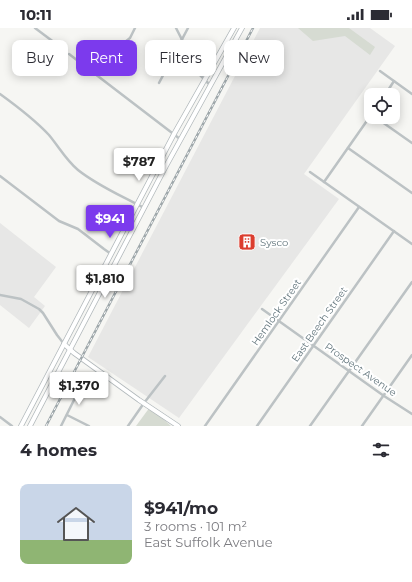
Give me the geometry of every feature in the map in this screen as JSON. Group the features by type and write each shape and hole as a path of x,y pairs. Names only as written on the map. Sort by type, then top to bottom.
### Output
{"main road":[{"path":"21,426 174,134 234,28"},
{"path":"30,426 180,139 242,28"},
{"path":"64,344 70,350 178,426"}],"street":[{"path":"35,28 51,40"},
{"path":"128,40 135,28"},
{"path":"176,28 181,40"},
{"path":"181,40 188,28"},
{"path":"69,54 180,139"},
{"path":"380,71 412,94"},
{"path":"159,83 163,76"},
{"path":"201,76 210,85"},
{"path":"390,88 394,81"},
{"path":"0,94 34,120 50,136 62,153 77,169 100,185 144,208"},
{"path":"324,182 365,124"},
{"path":"385,124 412,143"},
{"path":"348,148 412,193"},
{"path":"310,172 412,244"},
{"path":"0,176 59,221 78,229 111,254"},
{"name":"Hemlock Street","path":"205,426 359,207"},
{"name":"East Beech Street","path":"257,426 394,231"},
{"path":"310,426 412,282"},
{"path":"0,295 21,299 39,309 64,344"},
{"name":"Prospect Avenue","path":"262,309 384,396 412,414"},
{"path":"362,426 412,356"},
{"path":"128,426 165,376"},
{"path":"61,426 84,380"},
{"path":"67,414 89,426"},
{"path":"0,417 12,426"}],"shaded area":[{"path":"260,28 370,28 395,46 304,174 339,199 179,418 88,357 235,76 284,76 284,40 254,40"},
{"path":"298,28 349,28 375,47 370,55 345,36 313,41"},
{"path":"0,223 56,267 34,297 45,306 29,328 0,305"},
{"path":"150,407 171,426 136,426"}],"railway":[{"path":"46,426 253,28"}],"place":[{"name":"Sysco","path":"247,242"}]}
